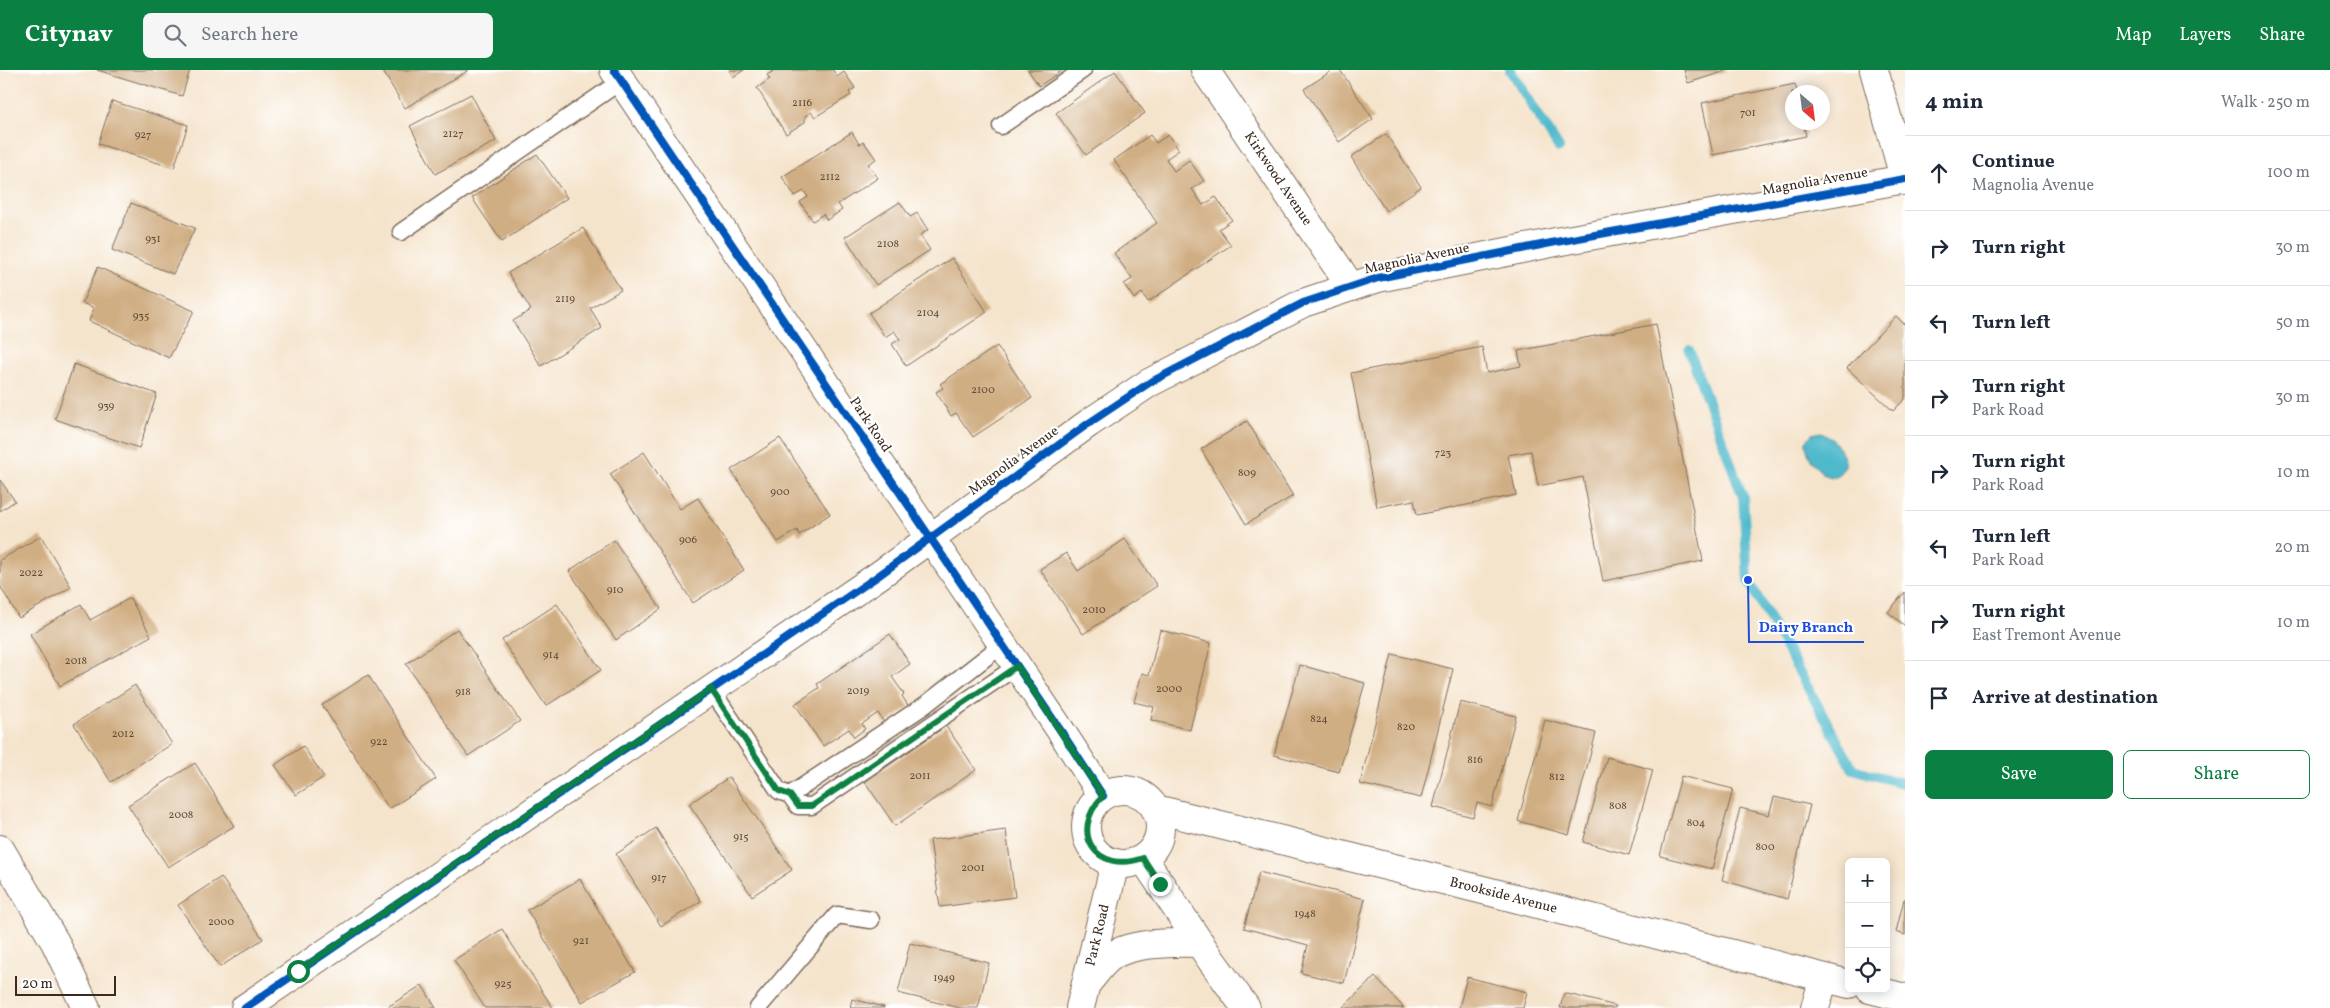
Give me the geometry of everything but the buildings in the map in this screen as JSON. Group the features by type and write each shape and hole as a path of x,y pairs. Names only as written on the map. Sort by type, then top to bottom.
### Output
{"street":[{"name":"Kirkwood Avenue","path":"1205,70 1351,287"},
{"path":"1874,70 1905,180"},
{"name":"Park Road","path":"617,75 1010,655 1103,796"},
{"name":"Magnolia Avenue","path":"245,1008 878,576 1089,423 1164,374 1303,303 1378,278 1556,242 1905,180"},
{"path":"1114,791 1132,791 1148,799 1156,809 1160,823 1159,837 1153,849 1143,858 1129,863 1115,863 1102,857 1092,847 1087,834 1087,819 1093,806 1103,796 1114,791"},
{"name":"Brookside Avenue","path":"1156,809 1497,893 1836,981"},
{"path":"0,849 55,942 86,1008"},
{"path":"1143,858 1246,1008"},
{"name":"Park Road","path":"1083,996 1115,863"},
{"path":"1083,996 1109,958 1132,948 1170,942 1200,943"},
{"path":"1815,1008 1836,981"},
{"path":"1886,993 1905,998"}],"lane":[{"path":"1001,126 1083,70"},
{"path":"401,232 617,75"},
{"path":"790,795 925,705 1010,655"},
{"path":"711,689 779,791 790,795 798,806 812,806 1010,655"},
{"path":"758,1008 837,915 871,920"}],"water":[{"path":"1821,432 1830,437 1844,457 1845,467 1836,477 1830,477 1819,470 1811,459 1806,447 1806,441 1812,434"}],"waterway":[{"path":"1510,70 1559,148"},
{"path":"1689,350 1743,497 1748,580 1853,769 1905,784"}],"cycle path":[{"path":"614,70 1103,796"},
{"path":"245,1008 878,576 1089,423 1149,383 1303,303 1378,278 1556,242 1905,179"}],"place":[{"name":"Dairy Branch","path":"1748,580"}],"route":[{"path":"298,971 711,689 779,791 790,795 798,806 812,806 1017,666 1103,796 1093,806 1087,819 1087,834 1092,847 1102,857 1115,863 1129,863 1143,858 1160,884"}]}
